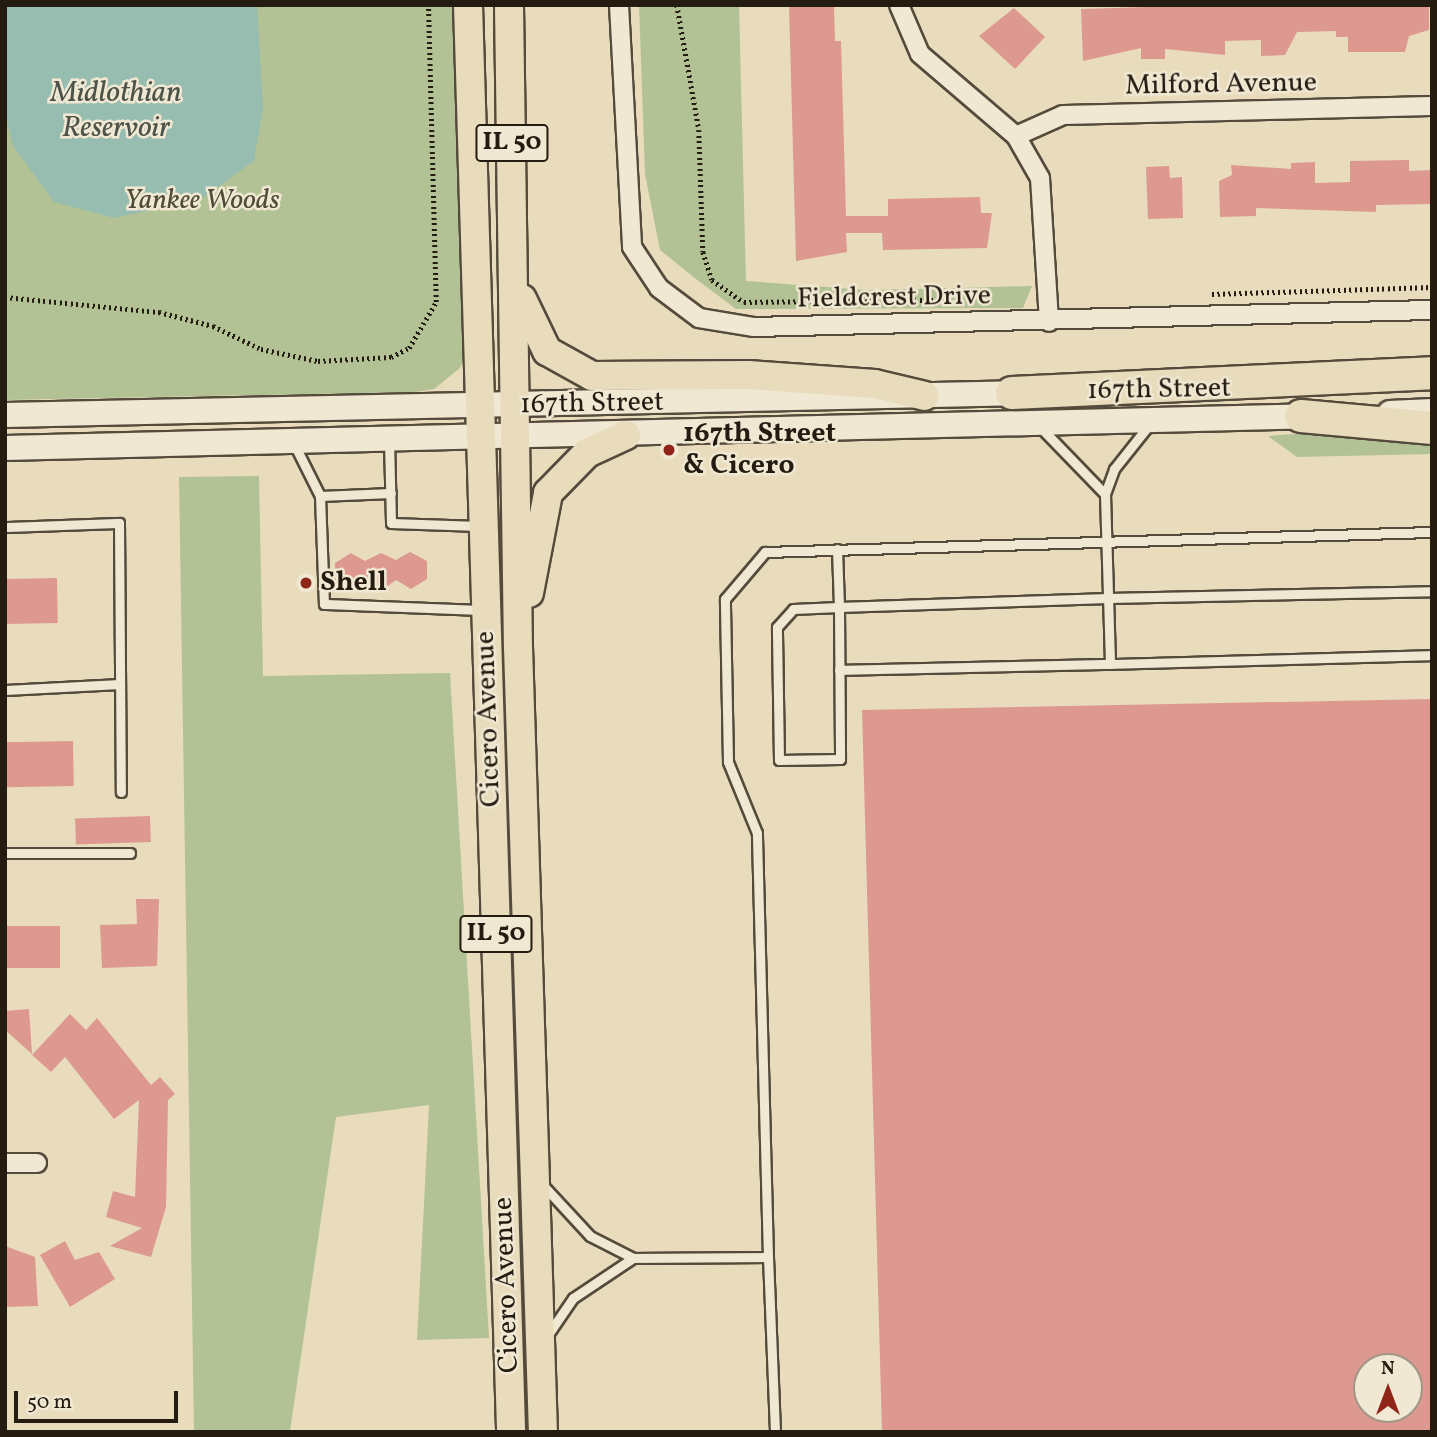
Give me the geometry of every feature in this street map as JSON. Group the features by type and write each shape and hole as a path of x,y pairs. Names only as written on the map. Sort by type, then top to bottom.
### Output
{"highway":[{"path":"1012,393 1432,373"},
{"path":"1301,416 1432,429"}],"main road":[{"name":"Cicero Avenue","path":"468,5 478,436 511,1432"},
{"name":"Cicero Avenue","path":"509,5 515,280 518,648 543,1432"},
{"path":"515,280 547,351 592,376 748,375 876,384 925,396"},
{"name":"167th Street","path":"5,415 477,401 925,396 1432,382"},
{"name":"167th Street","path":"5,448 515,435 626,435 1432,411"},
{"path":"518,648 548,493 587,453 626,435"}],"street":[{"name":"Fieldcrest Drive","path":"619,5 632,247 659,288 683,309 710,322 754,327 1049,322 1432,310"},
{"path":"899,5 920,54 1016,136 1040,177 1049,322"},
{"name":"Milford Avenue","path":"1016,136 1063,115 1432,106"},
{"path":"5,1163 37,1163"}],"lane":[{"path":"1110,664 1105,494 1114,469 1153,420"},
{"path":"1035,422 1105,494"},
{"path":"389,438 391,523 481,526"},
{"path":"293,441 320,496 324,604 485,610"},
{"path":"320,496 391,493"},
{"path":"5,527 119,523 121,792"},
{"path":"775,1432 757,833 728,762 725,599 765,552 1106,539 1432,532"},
{"path":"837,549 839,607 840,759 779,760 777,626 793,609 839,607 1108,598 1432,591"},
{"path":"839,670 1432,655"},
{"path":"5,690 120,684"},
{"path":"5,853 130,853"},
{"path":"536,1177 590,1236 633,1258 768,1257"},
{"path":"540,1347 573,1298 633,1258"}],"path":[{"path":"5,297 159,312 213,326 261,349 318,361 391,357 409,348 436,302 428,5"},
{"path":"677,5 699,130 703,252 712,280 744,302 958,300"},
{"path":"1199,294 1432,287"}],"green space":[{"name":"Yankee Woods","path":"5,5 454,5 467,350 460,368 434,389 416,392 5,400"},
{"path":"639,5 739,5 746,281 867,290 1032,286 1023,308 736,309 696,279 660,250 645,174"},
{"path":"1322,432 1432,438 1432,454 1297,457 1268,436"},
{"path":"259,476 263,676 450,673 489,1338 417,1340 429,1105 336,1117 290,1431 194,1432 179,477"}],"water":[{"name":"Midlothian Reservoir","path":"5,5 257,5 263,108 254,161 201,199 114,218 54,202 13,146 5,112"}],"building":[{"path":"789,5 834,5 835,41 841,41 846,216 888,216 888,199 980,197 981,213 992,213 987,248 883,250 882,233 846,233 847,252 796,261"},
{"path":"1211,5 1429,5 1429,30 1409,36 1405,52 1348,52 1348,37 1336,37 1336,31 1297,32 1285,55 1261,56 1261,40 1225,41 1225,55 1165,49 1165,59 1141,59 1141,48 1083,61 1081,9"},
{"path":"1014,8 1045,37 1015,69 979,36"},
{"path":"1409,160 1409,171 1432,170 1432,204 1376,205 1376,212 1256,208 1256,216 1220,217 1219,181 1232,175 1231,165 1291,169 1291,163 1315,162 1315,183 1350,182 1350,161"},
{"path":"1169,166 1170,178 1182,177 1183,218 1148,219 1146,167"},
{"name":"Shell","path":"410,552 427,561 427,579 411,589 396,580 382,590 366,581 351,591 335,581 335,563 351,553 365,561 381,553 396,560"},
{"path":"57,578 58,623 6,624 5,579"},
{"path":"1432,699 1432,1432 882,1432 862,710"},
{"path":"73,741 74,786 6,787 5,742"},
{"path":"150,816 151,842 76,845 75,819"},
{"path":"136,899 159,899 157,966 102,968 100,925 137,924"},
{"path":"5,926 60,926 60,968 5,968"},
{"path":"29,1009 32,1054 5,1030 5,1011"},
{"path":"70,1014 86,1030 97,1018 151,1085 160,1077 175,1094 168,1100 166,1207 151,1257 110,1246 142,1228 106,1217 113,1191 135,1197 139,1100 114,1119 65,1057 51,1072 32,1055"},
{"path":"65,1241 75,1260 99,1252 115,1279 70,1307 40,1255"},
{"path":"5,1246 35,1257 38,1306 5,1307"}],"place":[{"name":"167th Street & Cicero","path":"669,450"},
{"name":"Shell","path":"306,583"}]}
